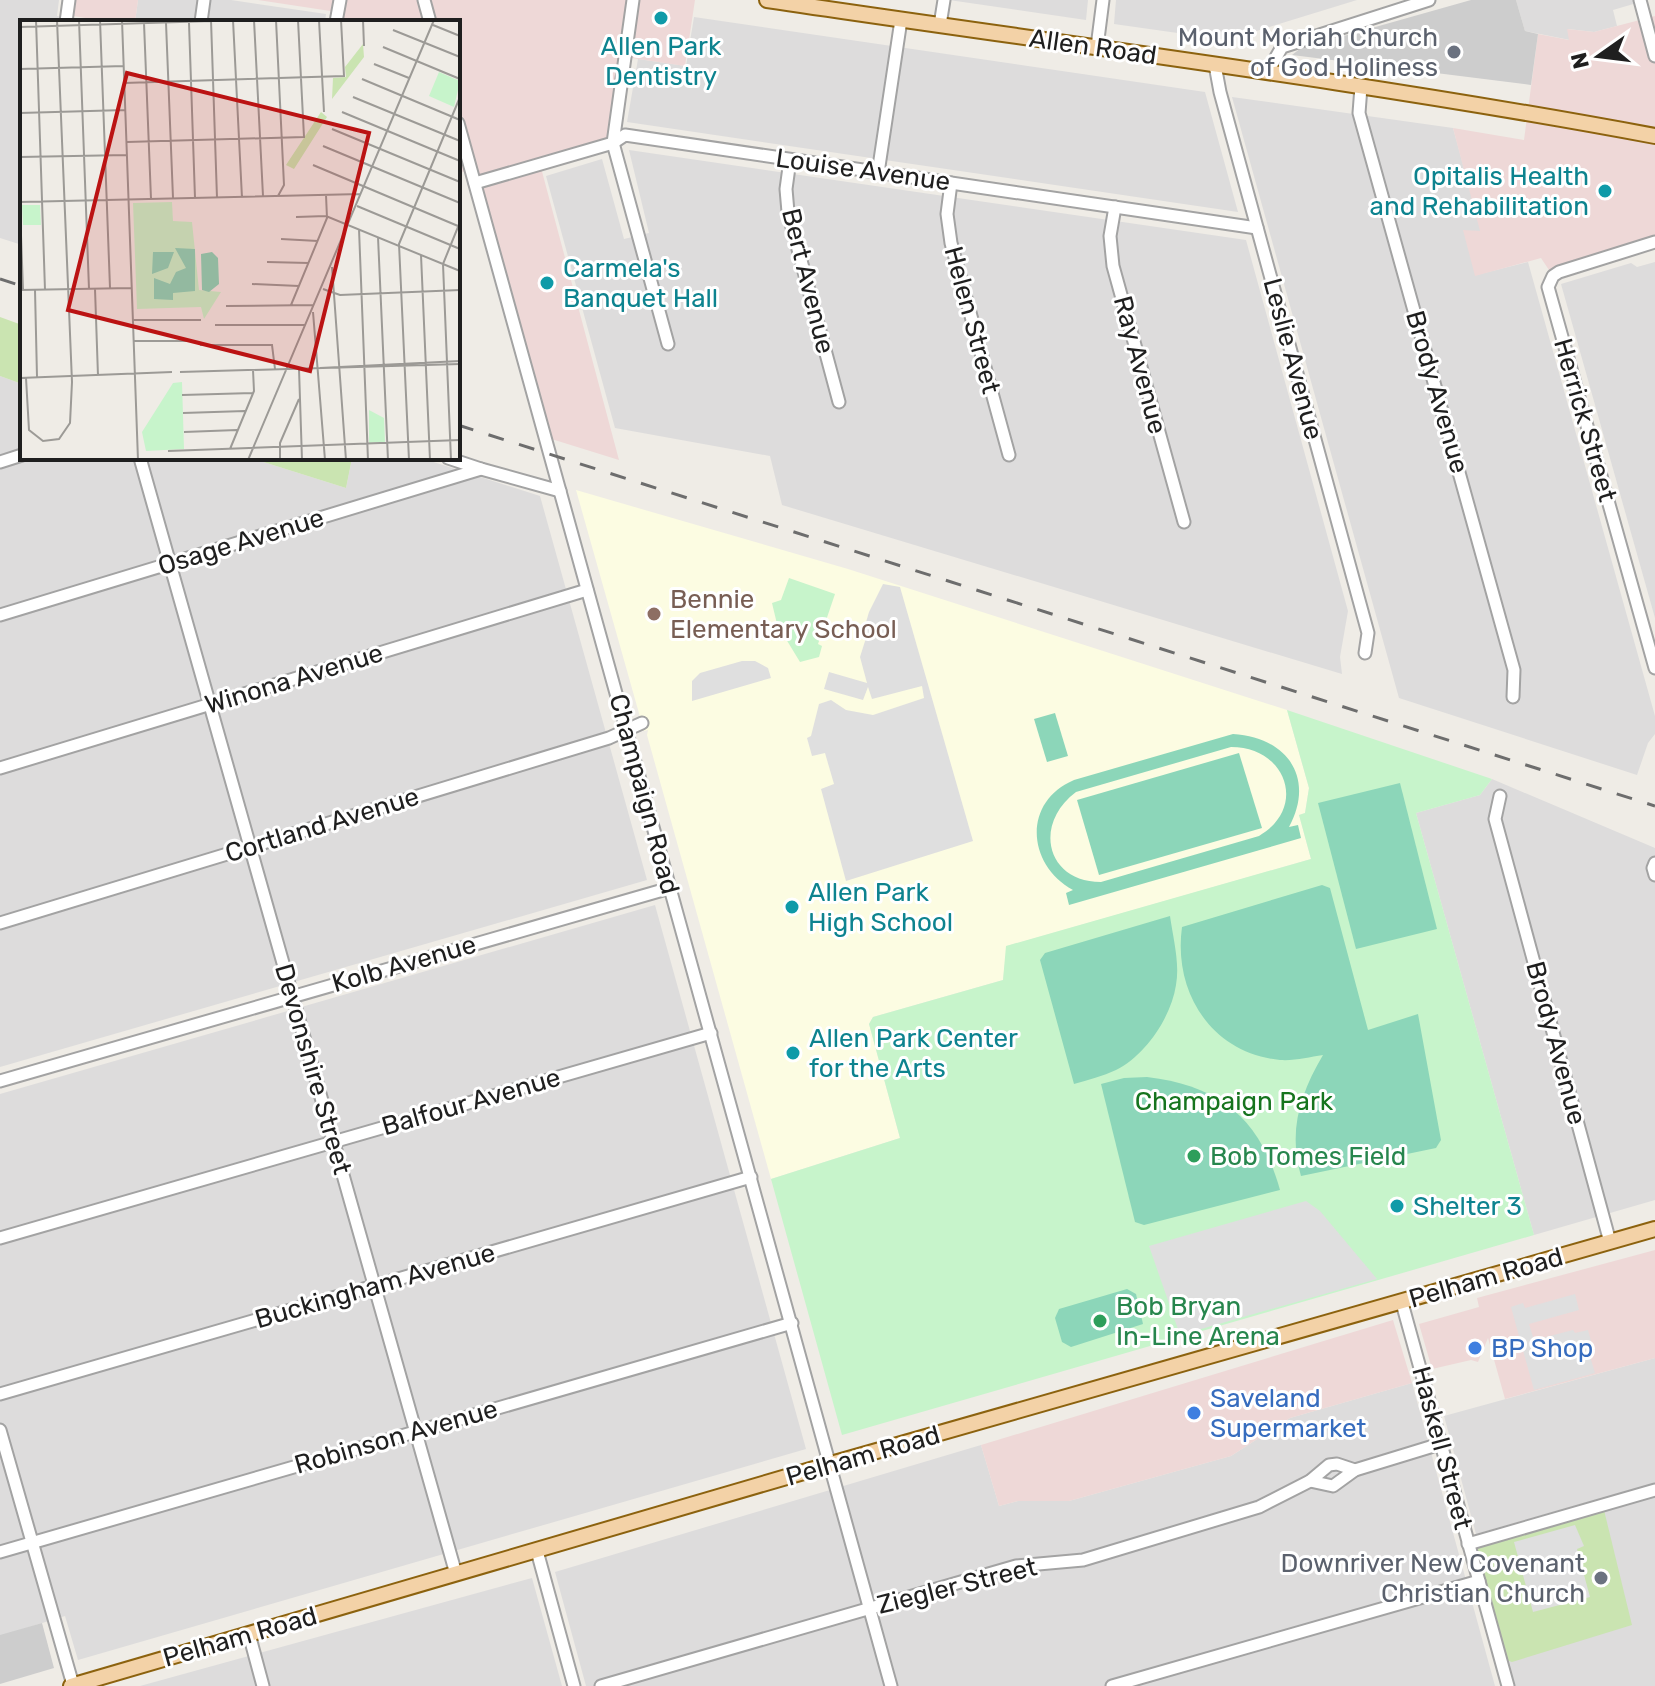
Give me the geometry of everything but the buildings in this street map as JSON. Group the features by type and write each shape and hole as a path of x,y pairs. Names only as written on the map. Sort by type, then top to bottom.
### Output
{"main road":[{"name":"Allen Road","path":"767,0 1544,115 1655,136"},
{"name":"Pelham Road","path":"72,1686 831,1464 1655,1229"}],"street":[{"path":"66,20 69,0"},
{"path":"201,20 204,0"},
{"path":"336,20 340,0"},
{"path":"424,0 429,20"},
{"path":"633,0 613,143 668,344"},
{"path":"940,25 944,0"},
{"path":"1097,47 1103,0"},
{"path":"1267,73 1282,47 1429,0"},
{"path":"1640,0 1655,56"},
{"path":"878,173 901,20"},
{"name":"Leslie Avenue","path":"1215,65 1368,633 1365,653"},
{"name":"Brody Avenue","path":"1361,87 1359,113 1514,670 1513,697"},
{"name":"Champaign Road","path":"460,130 891,1686"},
{"name":"Louise Avenue","path":"475,183 613,143 625,135 1257,228"},
{"name":"Bert Avenue","path":"790,160 786,189 788,212 839,402"},
{"name":"Helen Street","path":"951,183 947,214 951,243 1009,455"},
{"name":"Ray Avenue","path":"1115,207 1110,236 1113,266 1184,522"},
{"name":"Herrick Street","path":"1655,242 1559,272 1553,276 1548,287 1655,668"},
{"path":"0,462 20,456"},
{"name":"Devonshire Street","path":"141,460 456,1574"},
{"path":"454,460 560,491"},
{"name":"Osage Avenue","path":"0,615 481,469"},
{"name":"Winona Avenue","path":"0,768 587,590"},
{"name":"Cortland Avenue","path":"0,923 642,723"},
{"name":"Brody Avenue","path":"1500,796 1495,819 1610,1242"},
{"path":"1655,863 1655,875"},
{"name":"Kolb Avenue","path":"0,1081 670,888"},
{"name":"Balfour Avenue","path":"0,1238 711,1033"},
{"name":"Buckingham Avenue","path":"0,1394 751,1177"},
{"name":"Haskell Street","path":"1402,1303 1508,1686"},
{"name":"Robinson Avenue","path":"0,1552 792,1323"},
{"path":"0,1430 72,1686"},
{"name":"Ziegler Street","path":"1310,1481 1333,1486 1355,1470 1440,1444"},
{"name":"Ziegler Street","path":"601,1686 1016,1566 1083,1560 1259,1507 1310,1481 1329,1465 1337,1464 1355,1470"},
{"path":"1468,1544 1655,1490"},
{"path":"537,1551 574,1686"},
{"path":"1112,1686 1479,1581"},
{"path":"249,1634 263,1686"}],"shaded area":[{"path":"0,0 59,0 57,16 86,20 20,20 20,244 0,238"},
{"path":"69,0 138,0 135,20 98,20 67,15"},
{"path":"138,0 231,0 326,14 325,20 135,20"},
{"path":"258,0 695,0 685,66 625,57 613,143 540,164 619,460 545,437 472,173 460,171 460,20 336,20 337,12"},
{"path":"949,0 1088,0 1086,20"},
{"path":"1116,0 1357,0 1227,40 1114,24"},
{"path":"1471,0 1516,0 1525,31 1538,34 1531,85 1292,55 1301,48"},
{"path":"1516,0 1647,0 1613,10 1617,26 1594,32 1568,29 1570,40 1525,31"},
{"path":"1655,16 1655,242 1553,276 1541,258 1475,276 1463,230 1480,231 1453,128 1524,140 1538,34 1569,40 1567,29 1594,32"},
{"path":"694,17 1205,92 1238,212 627,122 638,59 686,66"},
{"path":"1232,97 1453,128 1482,234 1476,275 1528,262 1655,716 1655,734 1648,743 1637,775 1399,698"},
{"path":"629,150 1246,240 1348,611 1340,657 1342,674 782,505 770,456 615,428 546,176 602,159 624,239 649,233"},
{"path":"1655,262 1655,618 1561,284 1631,263 1637,267"},
{"path":"0,376 20,383 20,460 257,460 346,488 352,460 427,460 540,496 647,880 0,1067"},
{"path":"576,490 848,569 1287,710 1309,788 1305,813 1299,815 1311,859 1007,946 1003,980 873,1017 869,1024 900,1138 771,1179 648,730 644,731"},
{"path":"883,584 900,587 973,841 846,881 821,789 834,784 825,753 812,756 807,738 811,736 819,704 831,700 846,710 873,715 924,698 922,686 872,699 868,687 863,700 824,689 829,672 867,683 860,657 866,638 862,636 869,612"},
{"path":"742,661 755,661 768,668 771,678 692,701 692,681 700,673"},
{"path":"1492,779 1655,848 1655,1200 1534,1235 1416,813 1480,795"},
{"path":"655,905 806,1449 78,1660 65,1616 0,1636 0,1094"},
{"path":"1306,1201 1320,1211 1377,1279 1180,1335 1149,1246"},
{"path":"1655,1250 1655,1358 1505,1399 1488,1338 1478,1362 1471,1360 1432,1369 1419,1324 1479,1307 1477,1298"},
{"path":"1575,1294 1579,1310 1529,1324 1534,1340 1573,1330 1575,1333 1588,1330 1591,1341 1586,1343 1595,1373 1534,1390 1511,1307 1523,1303 1525,1308"},
{"path":"1393,1320 1412,1383 1290,1418 1231,1456 1069,1501 1018,1501 999,1506 981,1445"},
{"path":"1655,1358 1655,1686 1514,1686 1506,1660 1604,1510 1602,1498 1476,1534 1444,1416"},
{"path":"1412,1383 1495,1686 586,1686 555,1572 981,1445 999,1506 1018,1501 1069,1501 1231,1456 1290,1418"},
{"path":"1575,1525 1584,1546 1577,1549 1590,1597 1533,1612 1514,1542"},
{"path":"532,1578 562,1686 140,1686"},
{"path":"42,1623 54,1668 0,1684 0,1635"}],"green space":[{"path":"0,317 20,324 20,383 0,376"},
{"path":"257,460 352,460 346,488"},
{"path":"789,578 835,594 818,644 822,646 819,657 800,662 786,639 784,623 777,624 772,603 781,600"},
{"name":"Champaign Park","path":"1287,710 1492,779 1480,795 1416,813 1534,1235 842,1435 771,1179 900,1138 869,1024 873,1017 1003,980 1006,946 1311,859 1299,815 1305,813 1309,788"},
{"path":"1055,713 1068,756 1047,762 1034,719"},
{"path":"1233,734 1252,737 1268,743 1291,763 1299,792 1297,809 1289,827 1298,825 1301,838 1069,905 1066,893 1073,890 1046,865 1039,850 1037,834 1045,803 1057,790 1074,780","holes":["1231,747 1250,750 1265,757 1277,768 1284,781 1286,795 1283,810 1274,824 1259,836 1101,882 1082,879 1058,862 1052,849 1054,820 1062,805 1076,792"]},
{"path":"1239,753 1262,828 1099,875 1077,800"},
{"path":"1400,783 1437,929 1356,949 1318,803"},
{"path":"1322,885 1330,888 1368,1030 1418,1014 1441,1140 1436,1148 1301,1176 1296,1144 1298,1113 1323,1055 1280,1060 1256,1055 1216,1032 1191,996 1181,951 1182,927"},
{"path":"1170,916 1177,977 1163,1022 1147,1045 1127,1063 1106,1074 1074,1084 1040,960 1045,953"},
{"name":"Bob Tomes Field","path":"1147,1077 1196,1088 1234,1110 1249,1125 1261,1144 1280,1190 1144,1225 1135,1222 1101,1084 1124,1078"},
{"name":"Bob Bryan In-Line Arena","path":"1127,1289 1136,1294 1143,1324 1071,1347 1062,1342 1055,1318 1059,1309"},
{"path":"1604,1510 1632,1625 1512,1662 1506,1660 1476,1555 1478,1548"}],"railway":[{"path":"0,279 20,285"},
{"path":"460,426 1655,806"}],"place":[{"name":"Allen Park Dentistry","path":"661,18"},
{"name":"Mount Moriah Church of God Holiness","path":"1454,52"},
{"name":"Opitalis Health and Rehabilitation","path":"1605,191"},
{"name":"Carmela's Banquet Hall","path":"547,283"},
{"name":"Bennie Elementary School","path":"654,614"},
{"name":"Allen Park High School","path":"792,907"},
{"name":"Allen Park Center for the Arts","path":"793,1053"},
{"name":"Bob Tomes Field","path":"1194,1156"},
{"name":"Shelter 3","path":"1397,1206"},
{"name":"Bob Bryan In-Line Arena","path":"1100,1321"},
{"name":"BP Shop","path":"1475,1348"},
{"name":"Saveland Supermarket","path":"1194,1413"},
{"name":"Downriver New Covenant Christian Church","path":"1601,1578"}]}
